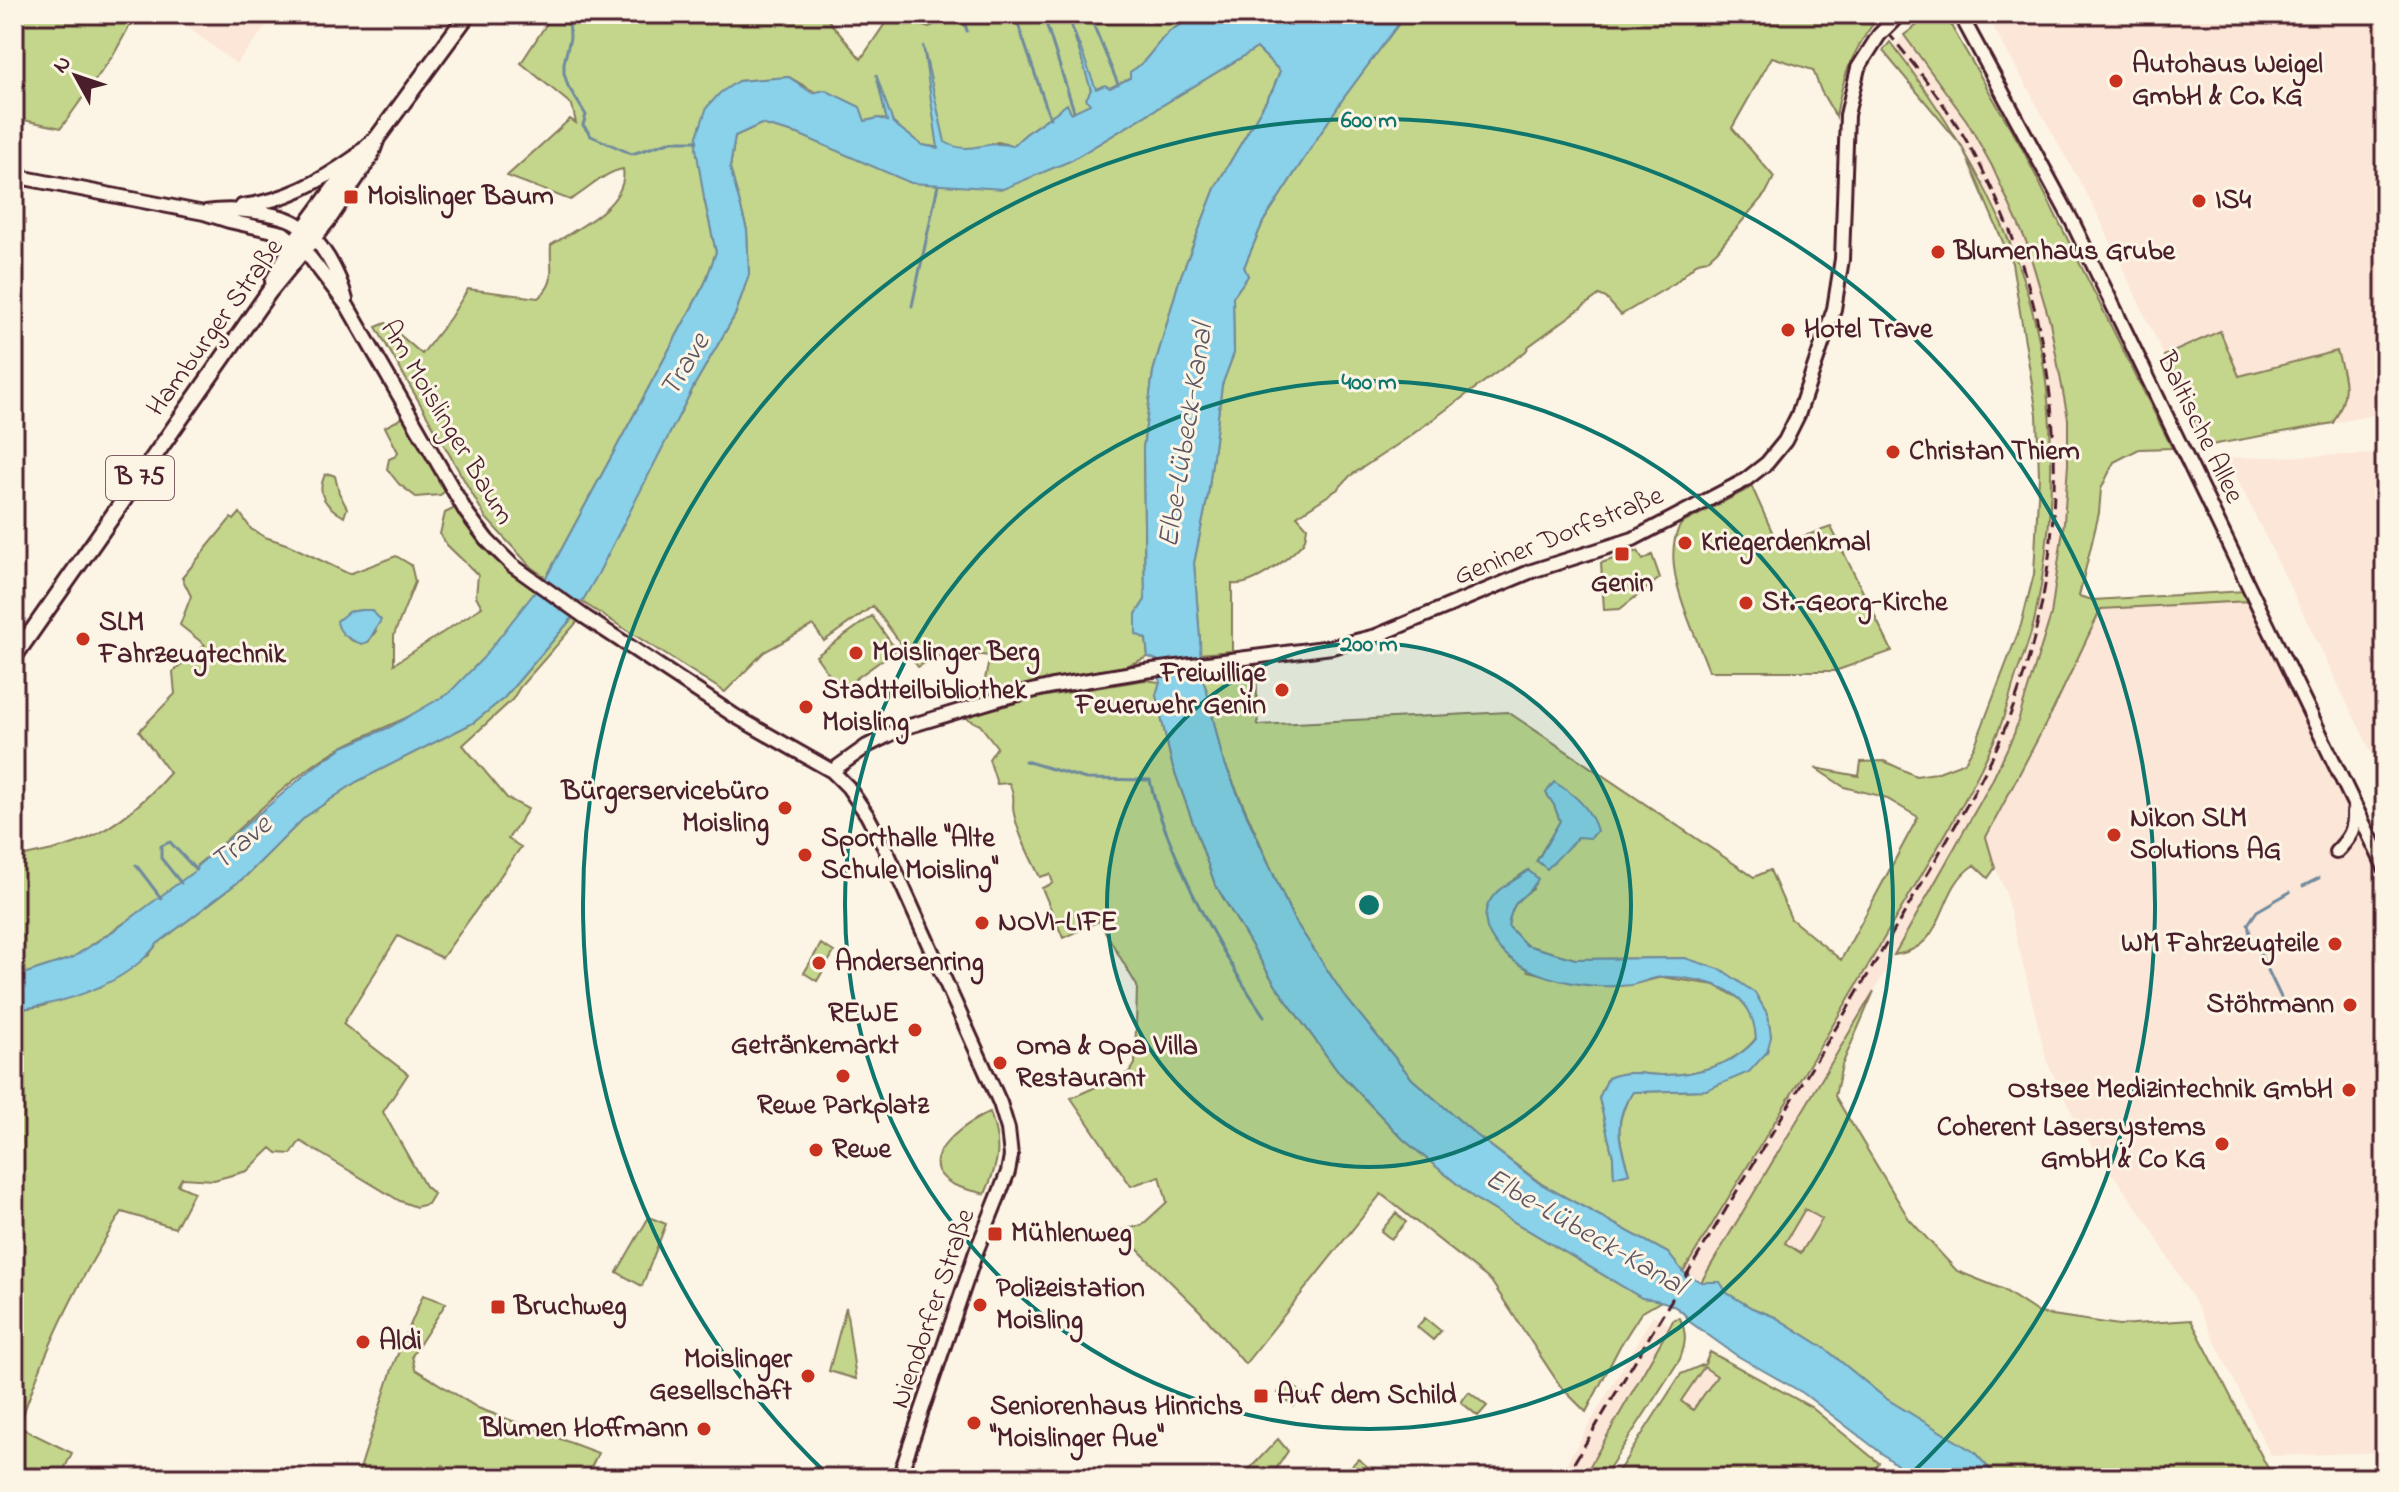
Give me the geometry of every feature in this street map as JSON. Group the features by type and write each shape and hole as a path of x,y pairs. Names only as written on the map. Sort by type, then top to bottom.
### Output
{"main road":[{"name":"B 75","path":"305,240 361,152 377,138 468,14"},
{"name":"Baltische Allee","path":"1960,14 2073,223 2385,868"},
{"name":"Geniner Dorfstraße","path":"832,771 887,735 964,708 1053,686 1332,647 1376,636 1532,571 1633,539 1738,485 1767,463 1785,441 1798,415 1834,309 1842,259 1847,115 1858,68 1879,35 1899,16"},
{"name":"Hamburger Straße","path":"14,657 305,240 323,226 370,157 377,138"},
{"path":"204,213 254,205 299,191 321,182 361,152"},
{"path":"14,176 204,213 305,240"},
{"path":"223,209 290,220 305,240"},
{"name":"Am Moislinger Baum","path":"305,240 348,307 466,512 497,550 535,582 585,617 735,716 832,771"},
{"name":"Niendorfer Straße","path":"832,771 858,801 889,856 1000,1103 1008,1129 1011,1156 1008,1172 976,1252 899,1478"},
{"path":"2336,852 2348,840 2355,824 2352,801"}],"shaded area":[{"path":"197,14 276,14 236,64 188,27"},
{"path":"1986,14 2385,14 2385,437 2379,437 2375,415 2333,423 2343,406 2337,351 2239,376 2220,331 2164,356 2096,211"},
{"path":"1904,35 1967,121 1992,166 2026,241 2050,322 2068,419 2064,522 2051,615 2014,734 1991,783 1874,991 1701,1282 1683,1272 1861,979 1973,785 1998,731 2035,620 2053,474 2050,416 2036,327 2011,244 1981,178 1956,133 1893,46"},
{"path":"2385,454 2385,780 2227,458"},
{"path":"2249,601 2354,816 2385,895 2385,1452 2271,1456 2200,1311 2147,1222 2079,1127 2047,1062 2005,891 1988,850 1986,837 2053,710 2101,608"},
{"path":"1806,1209 1823,1218 1802,1253 1785,1243"},
{"path":"1653,1315 1672,1326 1583,1478 1558,1478"},
{"path":"1705,1367 1718,1376 1694,1410 1681,1402"}],"green space":[{"path":"14,14 136,14 114,54 61,128 14,118 14,89 19,63 14,61"},
{"path":"553,14 635,14 640,18 647,14 823,14 861,59 884,25 896,17 929,28 948,14 1205,14 1170,31 1130,72 1130,78 1110,88 1095,89 1075,37 1089,83 1089,106 1070,113 1067,105 1014,146 998,142 979,148 949,149 922,145 893,123 879,86 887,121 879,118 865,121 789,77 738,81 704,198 716,252 705,283 546,578 531,567 486,518 376,327 386,323 422,354 468,289 538,298 550,280 551,245 599,214 618,194 623,182 623,169 602,178 570,200 507,176 570,119 576,123 572,105 521,63"},
{"path":"1406,14 1864,14 1873,24 1848,68 1836,117 1813,70 1772,57 1732,128 1774,177 1766,193 1717,251 1707,260 1698,262 1675,283 1621,315 1606,298 1599,295 1406,439 1350,476 1338,489 1297,516 1307,527 1302,544 1259,577 1232,584 1232,651 1199,654 1194,563 1208,495 1222,385 1234,353 1233,297 1248,276 1244,267 1263,222 1342,100"},
{"path":"1938,18 1950,24 2021,146 2172,448 2139,449 2114,462 2101,489 2099,513 2079,596 2093,600 2245,591 2249,601 2101,609 2053,710 1986,837 1995,868 1988,878 1974,865 1953,888 1934,930 1925,941 1912,950 1894,955 1991,783 2014,734 2051,615 2064,522 2068,464 2068,419 2050,322 2026,241 1992,166 1967,121 1904,35 1924,20"},
{"path":"1890,42 1960,143 1883,51"},
{"path":"1257,48 1280,71 1273,89 1216,186 1179,281 1153,372 1143,449 1145,600 1136,614 1136,633 1146,639 1148,657 1126,666 984,695 990,656 952,654 918,667 873,606 824,641 813,625 764,652 725,692 582,602 695,384 735,315 749,274 747,230 730,168 735,136 761,124 798,134 1070,161"},
{"path":"1964,151 2009,241 2025,286 2046,379 2051,475 2049,523 2029,639 2000,727 1960,808 1683,1272 1668,1253 1543,1185 1475,1134 1412,1079 1343,994 1293,918 1222,757 1201,677 1242,672 1256,665 1258,725 1508,712 1754,877 1770,870 1791,919 1841,960 1918,817 1884,797 1844,787 1815,768 1859,776 1861,762 1884,761 1916,776 1936,773 1965,762 1975,745 2021,625 2034,574 2039,476 2037,414 2012,263","holes":["1554,805 1578,837 1537,860 1560,821","1528,870 1533,889 1515,904 1508,926 1526,945 1575,959 1685,958 1755,993 1768,1015 1771,1037 1706,1090 1634,1092 1620,1121 1622,1151 1629,1173 1614,1177 1613,1157 1599,1098 1608,1078 1629,1073 1676,1074 1702,1070 1727,1061 1756,1038 1754,1016 1739,998 1715,985 1662,977 1630,985 1575,983 1528,971 1488,904 1497,892"]},
{"path":"2220,331 2239,376 2337,351 2345,388 2333,423 2206,446 2164,356"},
{"path":"404,417 447,490 440,495 416,497 399,484 387,469 389,459 398,452 385,427"},
{"path":"325,475 335,476 347,508 344,517 328,505 322,494 322,482"},
{"path":"1752,487 1778,545 1831,527 1892,651 1835,671 1709,671 1681,597 1673,558 1675,540 1681,524"},
{"path":"457,507 491,556 537,593 471,673 436,702 325,757 161,898 72,958 14,977 14,858 69,845 99,833 132,810 170,773 139,731 175,694 173,672 205,645 180,625 191,596 182,578 231,518 234,520 240,513 251,529 265,537 349,574 396,556 411,565 415,582 394,635 394,664 482,607 476,596 478,575 440,534 445,513","holes":["362,610 376,631 368,642 353,641 343,634 348,612"]},
{"path":"1638,551 1643,560 1652,555 1660,578 1620,609 1604,610 1601,563"},
{"name":"Moislinger Berg","path":"872,616 896,650 840,690 816,656"},
{"path":"573,617 578,621 512,700 463,745 507,798 528,809 508,839 521,847 442,958 398,936 343,1024 408,1074 383,1112 425,1186 434,1194 428,1204 416,1207 400,1201 300,1141 291,1154 277,1153 271,1148 247,1171 214,1180 182,1178 178,1185 194,1192 175,1228 122,1212 63,1316 39,1370 19,1427 72,1453 60,1478 14,1478 14,1010 43,1006 148,956 157,944 246,876 305,817 356,782 473,723 504,698"},
{"path":"1145,680 1160,682 1156,695 1172,764 1215,884 1276,986 1337,1070 1403,1139 1474,1198 1642,1298 1663,1300 1641,1313 1586,1412 1561,1387 1491,1281 1381,1194 1245,1364 1200,1311 1119,1231 1142,1225 1167,1202 1160,1176 1131,1186 1071,1098 1130,1072 1135,1064 1137,986 1099,921 1063,938 1042,888 1053,883 1050,874 1040,877 1025,846 1014,814 1009,783 997,784 989,759 997,747 980,725 964,717 1034,698"},
{"name":"Andersenring","path":"821,944 834,952 817,981 804,973"},
{"path":"1874,991 1842,1065 1835,1096 1909,1219 1957,1271 2002,1289 2039,1313 2119,1325 2191,1320 2273,1478 1998,1478 1974,1452 1885,1398 1823,1347 1775,1317 1727,1293 1720,1283 1701,1282","holes":["1805,1209 1822,1219 1801,1253 1785,1243"]},
{"path":"990,1112 997,1154 985,1194 948,1181 937,1169 937,1159 960,1130"},
{"path":"1396,1213 1406,1222 1391,1239 1381,1231"},
{"path":"649,1217 666,1224 642,1286 617,1272"},
{"path":"423,1295 446,1303 412,1356 415,1369 478,1408 598,1453 586,1478 461,1478 443,1465 434,1478 357,1478 394,1363"},
{"path":"846,1307 856,1379 829,1371"},
{"path":"1425,1318 1441,1331 1433,1340 1417,1327"},
{"path":"1680,1318 1685,1338 1680,1359 1608,1470 1601,1478 1583,1478 1674,1319"},
{"path":"1710,1352 1811,1407 1879,1463 1869,1478 1614,1478 1681,1374 1705,1364","holes":["1704,1367 1717,1376 1693,1410 1681,1401"]},
{"path":"1287,1381 1303,1394 1294,1406 1278,1393"},
{"path":"1469,1392 1487,1406 1478,1416 1461,1402"},
{"path":"1278,1439 1288,1451 1270,1478 1241,1478"},
{"path":"1358,1459 1373,1471 1368,1478 1358,1478 1348,1470"}],"water":[{"path":"1205,14 1406,14 1342,100 1263,222 1244,267 1248,276 1233,297 1234,353 1222,385 1208,495 1194,563 1201,677 1222,757 1293,918 1343,994 1412,1079 1475,1134 1539,1183 1668,1253 1683,1272 1701,1282 1720,1282 1727,1293 1775,1317 1823,1347 1885,1398 1974,1452 1998,1478 1914,1478 1803,1393 1736,1355 1690,1322 1675,1307 1642,1298 1474,1198 1403,1139 1337,1070 1276,986 1215,884 1172,764 1156,695 1160,682 1157,660 1148,657 1146,639 1136,634 1136,614 1145,600 1143,448 1153,372 1179,281 1216,186 1273,89 1280,71 1257,48 1070,161 1003,189 911,183 798,134 761,124 735,136 730,168 747,230 749,274 735,315 695,384 598,574 582,602 570,615 573,617 504,698 473,723 356,782 305,817 246,876 157,944 128,971 73,997 14,1010 14,977 72,958 196,870 314,767 343,747 390,727 449,693 483,658 546,578 705,283 716,252 696,148 707,107 720,93 738,81 789,77 812,93 825,90 860,107 865,121 879,118 887,121 876,74 893,123 922,145 938,148 923,45 945,142 963,148 995,144 1013,146 1067,104 1071,113 1090,104 1086,99 1091,90 1069,18 1096,89 1105,85 1110,88 1130,78 1130,72 1170,31"},
{"path":"371,610 381,620 368,642 362,644 345,636 337,621 348,612"},
{"path":"1554,782 1581,802 1591,815 1597,831 1591,838 1578,837 1547,869 1537,861 1560,821 1546,793"},
{"path":"1528,870 1538,879 1513,908 1508,926 1526,945 1575,959 1685,958 1722,970 1755,993 1768,1015 1771,1037 1767,1052 1749,1072 1706,1090 1633,1092 1622,1112 1619,1131 1629,1173 1614,1177 1613,1157 1599,1098 1608,1078 1629,1073 1676,1074 1702,1070 1727,1061 1756,1039 1753,1020 1740,999 1725,989 1703,982 1667,977 1631,985 1579,984 1543,975 1512,960 1490,935 1486,913 1498,891"}],"waterway":[{"path":"569,14 570,38 564,73 568,86 586,115 583,125 591,136 632,154 672,141 697,141"},
{"path":"962,14 967,31"},
{"path":"1089,14 1118,84"},
{"path":"1017,21 1050,118"},
{"path":"1047,26 1074,111"},
{"path":"912,306 938,185"},
{"path":"1025,761 1086,779 1150,780 1163,825 1193,894 1226,956 1264,1016"},
{"path":"181,883 161,858 161,846 170,842 196,870"},
{"path":"136,865 161,898"},
{"path":"2303,886 2319,878"},
{"path":"2250,934 2248,924 2257,911 2290,892"},
{"path":"2257,947 2286,1008"}],"railway":[{"path":"1565,1478 1972,796 2003,733 2027,665 2043,595 2052,524 2054,452 2048,380 2035,310 2014,241 1974,153 1934,91 1872,14"}],"place":[{"name":"Autohaus Weigel GmbH & Co. KG","path":"2116,81"},
{"name":"Moislinger Baum","path":"351,197"},
{"name":"IS4","path":"2199,201"},
{"name":"Blumenhaus Grube","path":"1938,252"},
{"name":"Hotel Trave","path":"1788,330"},
{"name":"Christan Thiem","path":"1893,452"},
{"name":"Kriegerdenkmal","path":"1685,543"},
{"name":"Genin","path":"1622,554"},
{"name":"St.-Georg-Kirche","path":"1746,603"},
{"name":"SLM Fahrzeugtechnik","path":"83,639"},
{"name":"Moislinger Berg","path":"856,653"},
{"name":"Freiwillige Feuerwehr Genin","path":"1282,690"},
{"name":"Stadtteilbibliothek Moisling","path":"806,707"},
{"name":"Bürgerservicebüro Moisling","path":"785,808"},
{"name":"Nikon SLM Solutions AG","path":"2114,835"},
{"name":"Sporthalle \"Alte Schule Moisling\"","path":"805,855"},
{"name":"NOVI-LIFE","path":"982,923"},
{"name":"WM Fahrzeugteile","path":"2335,944"},
{"name":"Andersenring","path":"819,963"},
{"name":"Stöhrmann","path":"2350,1005"},
{"name":"REWE Getränkemarkt","path":"915,1030"},
{"name":"Oma & Opa Villa Restaurant","path":"1000,1063"},
{"name":"Rewe Parkplatz","path":"843,1076"},
{"name":"Ostsee Medizintechnik GmbH","path":"2349,1090"},
{"name":"Coherent Lasersystems GmbH & Co KG","path":"2222,1144"},
{"name":"Rewe","path":"816,1150"},
{"name":"Mühlenweg","path":"995,1234"},
{"name":"Polizeistation Moisling","path":"980,1305"},
{"name":"Bruchweg","path":"498,1307"},
{"name":"Aldi","path":"363,1342"},
{"name":"Moislinger Gesellschaft","path":"808,1376"},
{"name":"Auf dem Schild","path":"1261,1396"},
{"name":"Seniorenhaus Hinrichs \"Moislinger Aue\"","path":"974,1423"},
{"name":"Blumen Hoffmann","path":"704,1429"}],"water label":[{"name":"Trave","path":"686,366"},
{"name":"Elbe-Lübeck-Kanal","path":"1187,436"},
{"name":"Trave","path":"242,844"},
{"name":"Elbe-Lübeck-Kanal","path":"1585,1233"}]}
